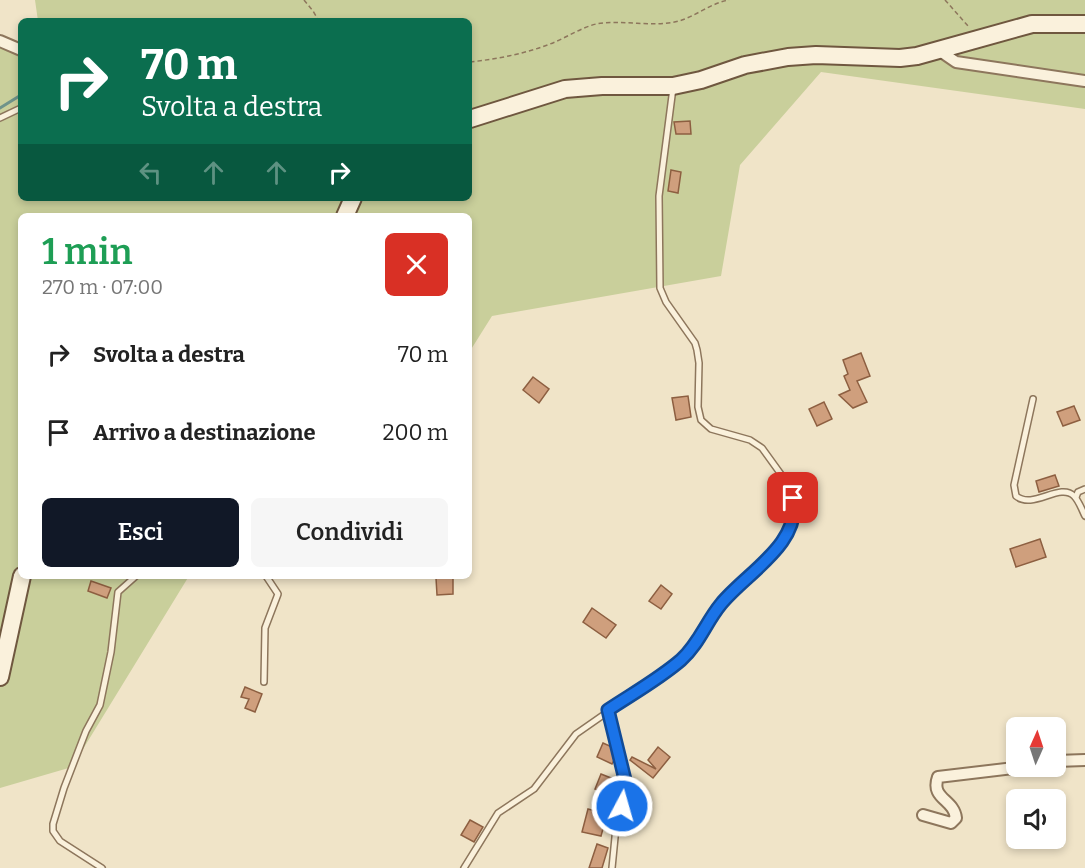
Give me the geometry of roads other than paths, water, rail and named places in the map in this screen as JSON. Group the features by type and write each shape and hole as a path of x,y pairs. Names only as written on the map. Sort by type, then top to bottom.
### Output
{"street":[{"path":"473,116 565,89 602,86 673,86 701,80 745,65 788,57 900,58 940,51 976,38 1032,24 1085,24"},
{"path":"0,41 18,49"},
{"path":"940,51 949,59 963,64 1066,76 1085,81"},
{"path":"0,677 21,579"},
{"path":"1066,761 1085,760"},
{"path":"923,815 951,823 956,818 955,810 937,792 935,785 938,777 1006,769"}],"lane":[{"path":"464,868 498,813 529,794 576,734 675,665 691,651 721,604 763,565 777,548 794,514 793,498 788,484 762,448 750,440 711,429 702,420 698,408 697,351 666,302 660,288 659,196 673,86"},
{"path":"0,118 18,109"},
{"path":"1033,399 1014,485 1016,496 1022,501 1028,501 1063,492 1070,493 1076,497 1085,516"},
{"path":"1076,497 1078,492 1085,489"},
{"path":"102,868 60,841 53,831 53,824 82,741 100,705 111,652 118,592 133,579"},
{"path":"264,682 265,628 278,594 268,579"},
{"path":"608,710 627,788 617,817 612,868"}],"waterway":[{"path":"0,108 18,97"}]}
